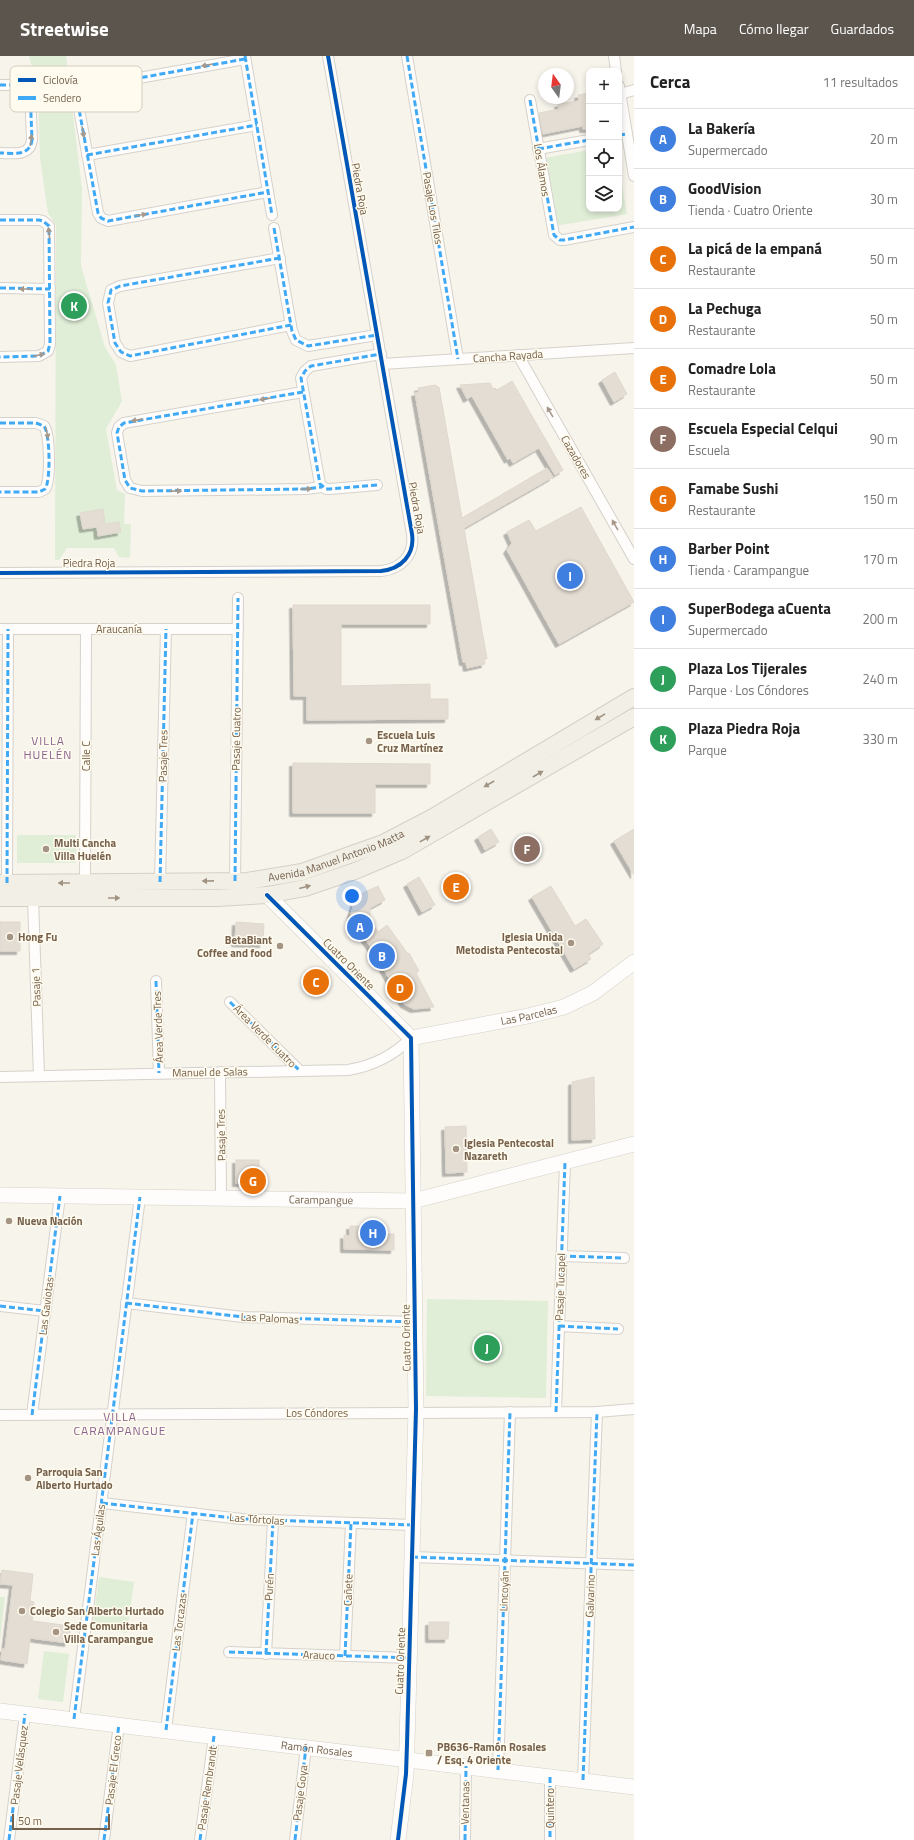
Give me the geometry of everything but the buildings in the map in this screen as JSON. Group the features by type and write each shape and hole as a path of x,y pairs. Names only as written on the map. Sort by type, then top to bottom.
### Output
{"main road":[{"name":"Avenida Manuel Antonio Matta","path":"3,883 241,881 302,872 383,843 433,817 634,698"},
{"name":"Avenida Manuel Antonio Matta","path":"0,898 217,898 267,894 292,890 331,880 374,864 402,851 634,717"},
{"path":"241,881 267,894"}],"street":[{"name":"Piedra Roja","path":"0,573 381,571 398,566 410,554 413,542 328,56"},
{"name":"Pasaje Los Tilos","path":"407,56 458,359"},
{"path":"614,56 616,68"},
{"path":"142,77 245,57 272,215"},
{"path":"622,90 634,90"},
{"name":"Los Álamos","path":"530,100 552,232 556,238 564,240 634,228"},
{"path":"621,104 623,135 634,176"},
{"path":"0,153 25,152 30,147 32,140 31,112"},
{"path":"80,112 98,214 101,218 108,221 268,192"},
{"path":"87,155 257,126"},
{"path":"538,149 586,141"},
{"path":"0,220 39,220 43,221 49,226 50,289 50,344 48,351 39,356 0,357"},
{"path":"274,228 296,340 308,346 377,335"},
{"path":"280,258 120,286 111,290 107,298 116,346 121,352 130,356 292,325"},
{"path":"0,288 50,289"},
{"name":"Cancha Rayada","path":"304,392 302,374 311,366 381,359 458,359 634,348"},
{"name":"Cazadores","path":"518,355 634,559"},
{"path":"322,487 319,481 304,392 124,423 119,427 117,433 125,480 130,488 142,491 306,490 322,487 330,489 343,489 377,485"},
{"path":"0,423 36,423 44,426 48,435 49,480 45,489 39,492 0,492"},
{"name":"Pasaje Cuatro","path":"238,598 241,881"},
{"path":"3,883 4,629"},
{"name":"Araucanía","path":"4,629 238,629"},
{"name":"Calle C","path":"85,883 86,629"},
{"name":"Pasaje Tres","path":"160,882 166,629"},
{"name":"Cuatro Oriente","path":"267,894 411,1038 416,1412 406,1758 398,1840"},
{"name":"Pasaje 1","path":"33,898 39,1076"},
{"name":"Las Parcelas","path":"411,1038 528,1016 564,1007 593,993 634,962"},
{"name":"Área Verde Tres","path":"156,981 160,1073"},
{"name":"Área Verde Cuatro","path":"230,1002 299,1070"},
{"name":"Manuel de Salas","path":"0,1077 348,1070 369,1066 391,1055 411,1038"},
{"name":"Pasaje Tres","path":"220,1072 222,1198"},
{"name":"Carampangue","path":"0,1195 413,1201 634,1144"},
{"name":"Pasaje Tucapel","path":"556,1412 565,1162"},
{"name":"Las Gaviotas","path":"32,1415 60,1196"},
{"name":"Las Águilas","path":"74,1719 140,1197"},
{"path":"561,1256 624,1258"},
{"name":"Las Palomas","path":"126,1303 249,1318 415,1322"},
{"path":"0,1306 45,1311"},
{"path":"559,1326 618,1329"},
{"name":"Los Cóndores","path":"0,1415 597,1412 634,1409"},
{"name":"Lincoyán","path":"498,1770 510,1412"},
{"name":"Galvarino","path":"583,1780 597,1412"},
{"name":"Las Tórtolas","path":"102,1503 272,1520 413,1525"},
{"name":"Las Torcazas","path":"166,1730 193,1513"},
{"name":"Purén","path":"266,1654 272,1520"},
{"name":"Cañete","path":"345,1656 351,1523"},
{"path":"412,1557 634,1565"},
{"name":"Arauco","path":"229,1652 410,1658"},
{"name":"Ramón Rosales","path":"0,1711 406,1758 634,1787"},
{"name":"Pasaje Velásquez","path":"9,1840 25,1714"},
{"name":"Pasaje El Greco","path":"104,1840 119,1724"},
{"name":"Pasaje Rembrandt","path":"200,1840 214,1736"},
{"name":"Pasaje Goya","path":"295,1840 306,1747"},
{"name":"Ventanas","path":"465,1840 466,1766"},
{"name":"Quintero","path":"550,1777 550,1840"}],"green space":[{"path":"29,56 66,56 67,66 32,66"},
{"path":"39,112 73,112 82,189 81,266 105,347 116,365 122,401 106,429 117,490 125,494 124,524 131,524 130,558 119,557 114,548 67,548 59,560 55,560 56,225 48,213 40,158"},
{"path":"586,151 586,212 622,212 622,185 627,214 555,226 544,158"},
{"name":"Multi Cancha Villa Huelén","path":"17,835 76,835 76,863 17,863"},
{"path":"427,1299 548,1301 546,1398 426,1396"},
{"path":"99,1577 134,1582 127,1633 92,1628"},
{"path":"0,1597 5,1597 0,1641"},
{"path":"44,1651 69,1654 63,1702 38,1699"}],"marked path":[{"path":"245,56 272,215"},
{"path":"407,56 458,359"},
{"path":"142,77 245,59"},
{"path":"0,85 10,85"},
{"path":"530,100 554,235 560,240 564,240 634,227"},
{"path":"0,153 20,153 28,149 32,140 31,112"},
{"path":"80,112 98,213 101,218 108,221 268,192"},
{"path":"87,155 257,125"},
{"path":"622,135 627,134"},
{"path":"538,149 586,141"},
{"path":"0,220 39,220 43,221 49,226 50,344 48,351 39,356 0,357"},
{"path":"274,228 292,331 296,340 308,346 377,335"},
{"path":"280,258 120,286 111,290 108,303 115,343 121,352 130,356 291,325"},
{"path":"0,288 50,289"},
{"path":"377,485 326,489 320,484 301,378 305,371 311,366 381,354"},
{"path":"303,392 124,423 119,427 117,433 125,480 130,488 142,491 306,489 322,487"},
{"path":"0,423 36,423 44,426 49,447 49,467 45,489 39,492 0,492"},
{"path":"235,881 238,598"},
{"path":"7,883 8,629"},
{"path":"160,882 166,629"},
{"path":"156,981 159,1073"},
{"path":"230,1002 299,1070"},
{"path":"556,1412 565,1162"},
{"path":"32,1415 60,1196"},
{"path":"74,1719 140,1197"},
{"path":"561,1256 624,1258"},
{"path":"126,1303 243,1317 415,1322"},
{"path":"0,1306 45,1311"},
{"path":"559,1326 618,1329"},
{"path":"498,1770 510,1412"},
{"path":"583,1780 597,1412"},
{"path":"102,1503 242,1519 413,1525"},
{"path":"166,1730 193,1513"},
{"path":"266,1654 273,1521"},
{"path":"345,1656 351,1523"},
{"path":"412,1557 634,1565"},
{"path":"229,1652 410,1658"},
{"path":"9,1840 25,1714"},
{"path":"104,1840 119,1724"},
{"path":"200,1840 214,1736"},
{"path":"295,1840 306,1747"},
{"path":"465,1840 466,1766"},
{"path":"550,1777 550,1840"}],"cycle path":[{"path":"0,573 381,571 388,570 400,564 409,554 412,534 328,56"},
{"path":"267,895 411,1038 416,1409 406,1774 398,1840"}],"place":[{"name":"Plaza Piedra Roja","path":"74,306"},
{"name":"SuperBodega aCuenta","path":"570,576"},
{"name":"Escuela Luis Cruz Martínez","path":"369,741"},
{"name":"Multi Cancha Villa Huelén","path":"46,849"},
{"name":"Escuela Especial Celqui","path":"527,849"},
{"name":"Comadre Lola","path":"456,887"},
{"name":"La Bakería","path":"360,927"},
{"name":"Hong Fu","path":"10,937"},
{"name":"Iglesia Unida Metodista Pentecostal","path":"571,943"},
{"name":"BetaBiant Coffee and food","path":"280,946"},
{"name":"GoodVision","path":"382,956"},
{"name":"La picá de la empaná","path":"316,982"},
{"name":"La Pechuga","path":"400,988"},
{"name":"Iglesia Pentecostal Nazareth","path":"456,1149"},
{"name":"Famabe Sushi","path":"253,1181"},
{"name":"Nueva Nación","path":"9,1221"},
{"name":"Barber Point","path":"373,1233"},
{"name":"Plaza Los Tijerales","path":"487,1348"},
{"name":"Parroquia San Alberto Hurtado","path":"28,1478"},
{"name":"Colegio San Alberto Hurtado","path":"22,1611"},
{"name":"Sede Comunitaria Villa Carampangue","path":"56,1632"},
{"name":"PB636-Ramón Rosales / Esq. 4 Oriente","path":"429,1753"}],"district":[{"name":"VILLA HUELÉN","path":"48,747"},
{"name":"VILLA CARAMPANGUE","path":"120,1423"}]}
